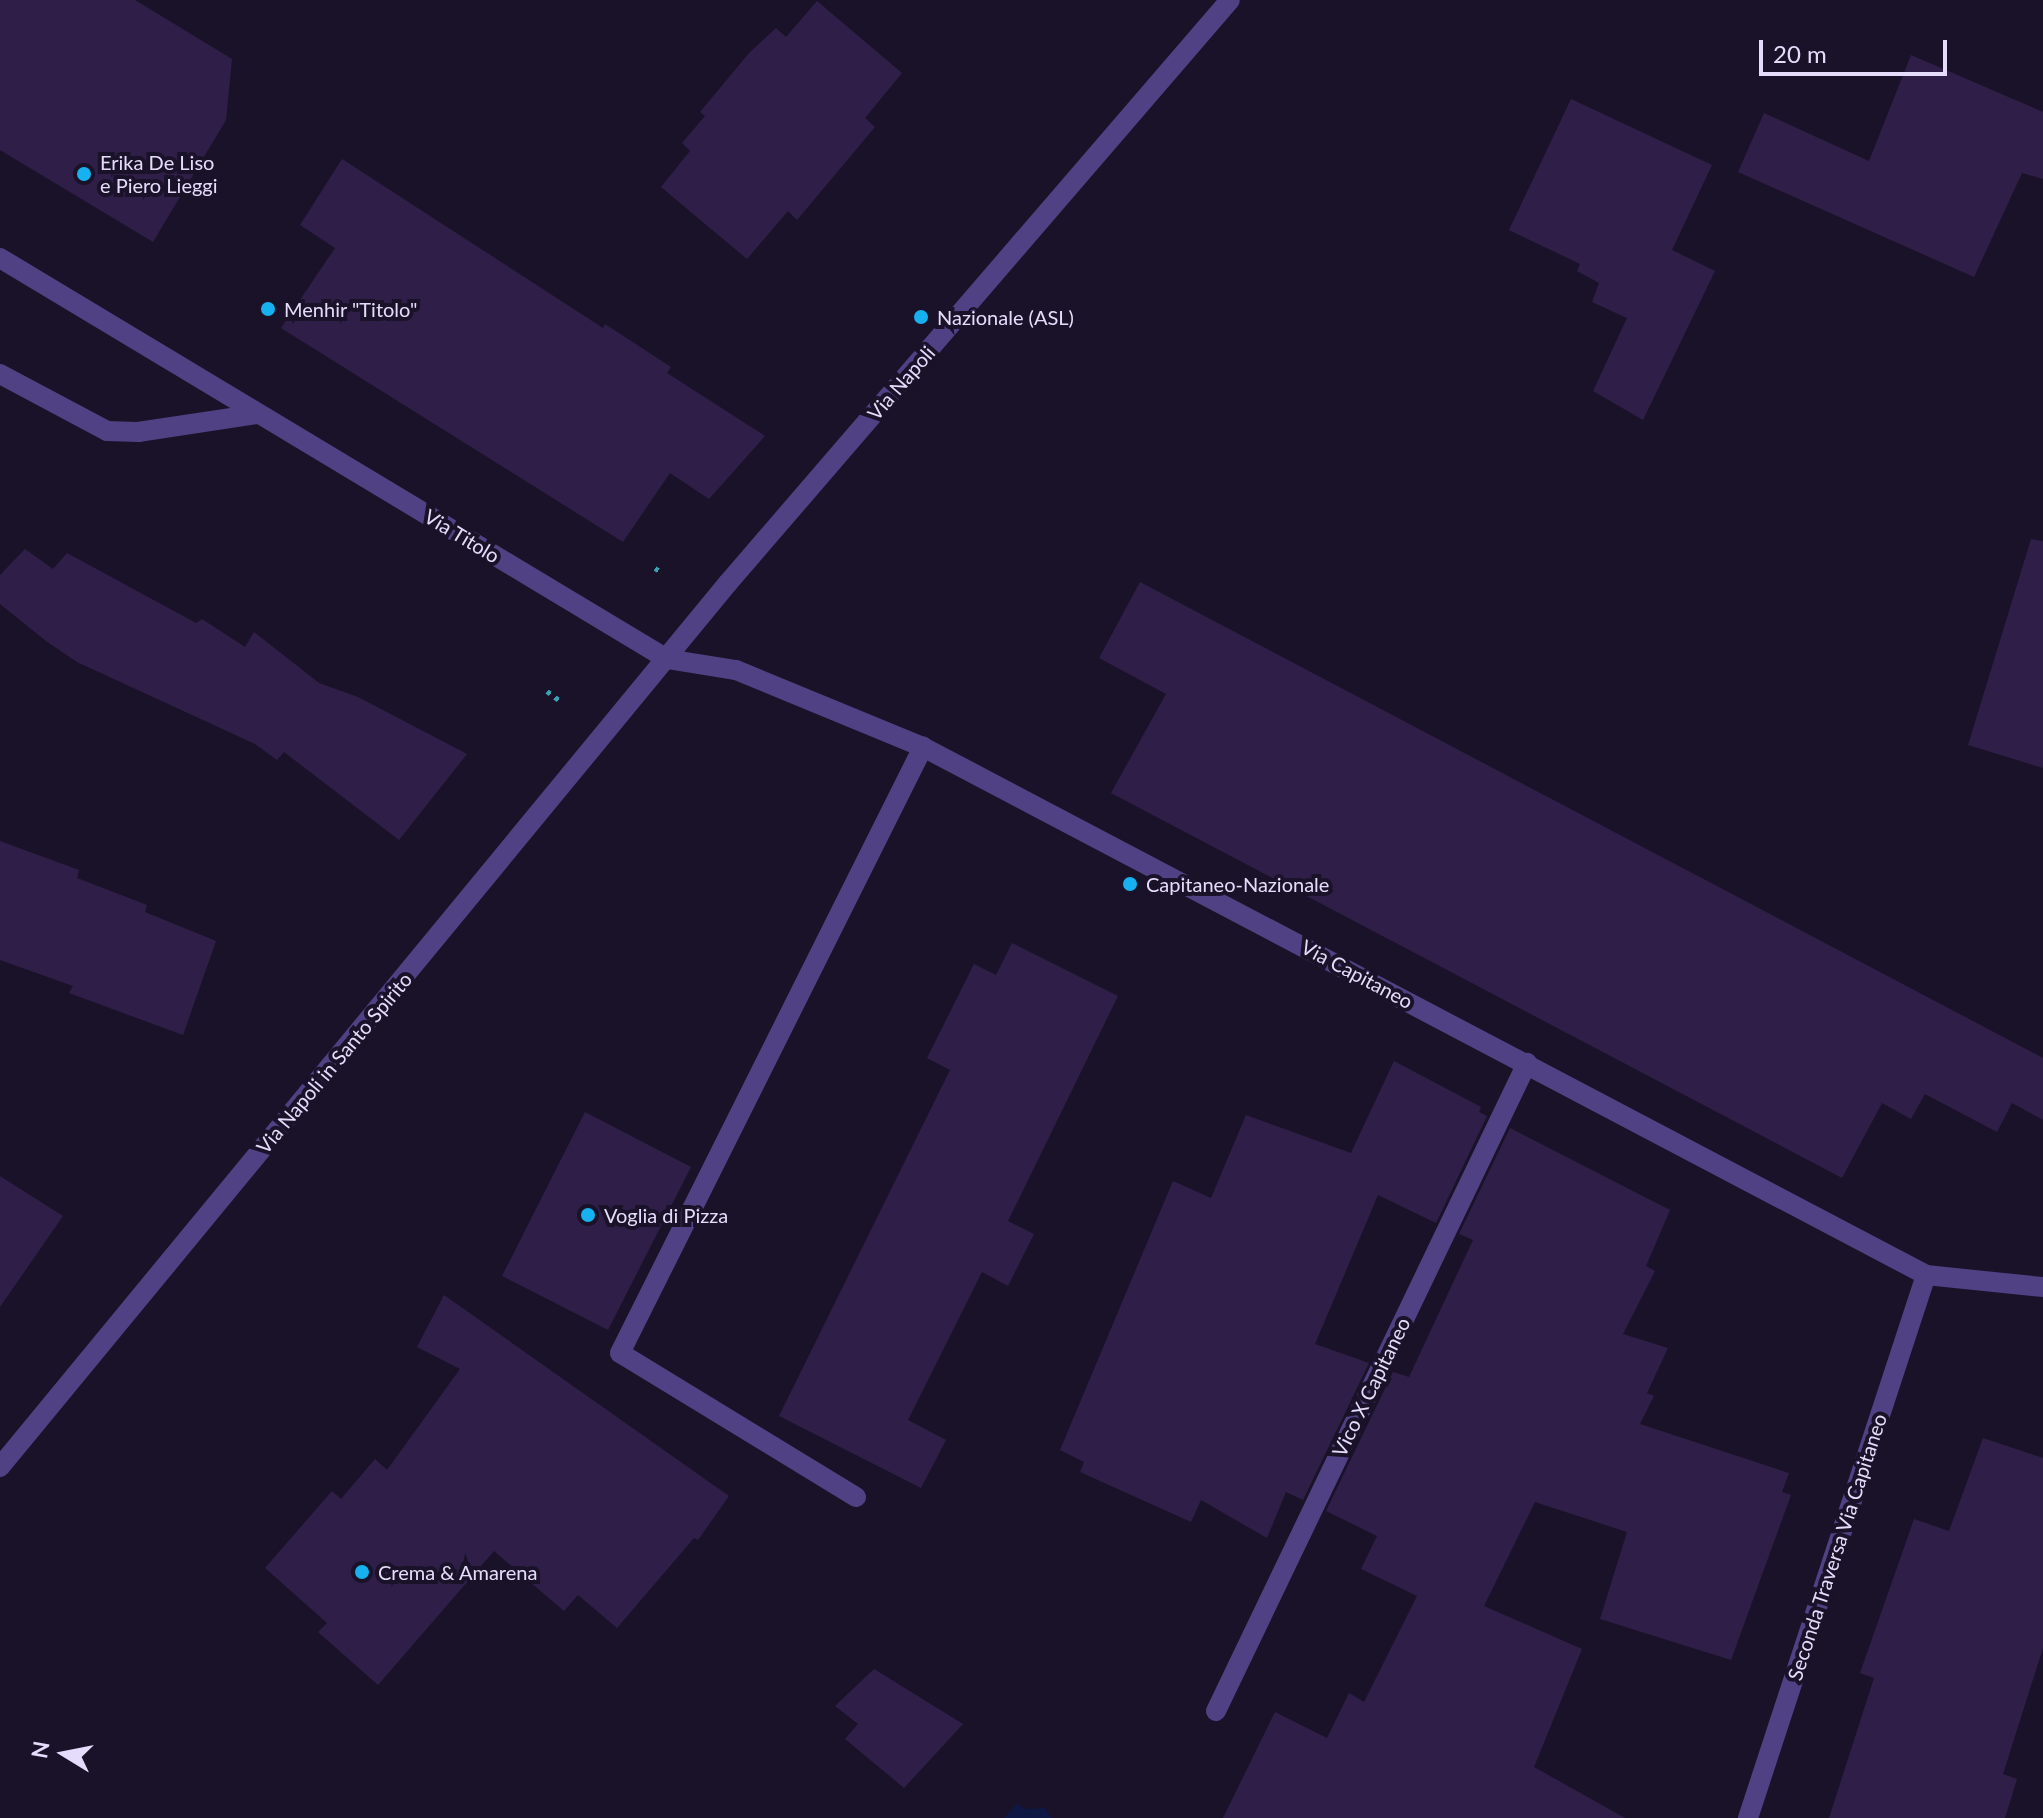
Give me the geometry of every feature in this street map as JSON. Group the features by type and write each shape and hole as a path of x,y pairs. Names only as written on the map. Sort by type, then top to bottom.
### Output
{"street":[{"name":"Via Napoli","path":"667,659 1230,0"},
{"name":"Via Titolo","path":"0,258 667,659"},
{"path":"0,374 107,431 138,432 257,414"},
{"name":"Via Capitaneo","path":"667,659 736,670 923,747 1926,1275 2043,1287"},
{"name":"Via Napoli in Santo Spirito","path":"0,1467 667,659"},
{"path":"856,1497 620,1353 923,747"},
{"name":"Vico X Capitaneo","path":"1216,1711 1527,1063"},
{"name":"Seconda Traversa Via Capitaneo","path":"1748,1818 1926,1275"}],"path":[{"path":"655,568 663,573"},
{"path":"547,691 559,700"}],"shaded area":[{"path":"1017,1803 1025,1809 1045,1808 1052,1818 1004,1818"}],"building":[{"path":"0,0 135,0 232,59 226,120 153,242 0,150"},
{"path":"817,1 902,73 865,118 875,127 797,220 788,211 747,259 661,187 690,151 682,143 705,116 700,112 749,53 776,28 786,37"},
{"path":"1911,55 2043,112 2043,179 2022,173 1974,277 1738,172 1764,113 1869,161"},
{"path":"1571,99 1712,165 1672,250 1715,271 1643,420 1593,391 1627,318 1592,302 1599,283 1577,271 1580,264 1509,230"},
{"path":"342,159 603,328 605,324 671,367 667,373 765,436 709,499 670,473 623,542 281,328 335,248 300,225"},
{"path":"2031,539 2043,541 2043,768 1968,745"},
{"path":"25,549 53,569 67,553 196,623 202,619 245,647 254,632 319,683 358,697 467,754 399,840 284,752 277,760 255,744 77,662 46,641 0,604 0,575"},
{"path":"1140,582 2043,1058 2043,1120 2012,1103 1997,1132 1925,1094 1911,1119 1882,1103 1842,1178 1111,793 1166,694 1099,658"},
{"path":"0,841 79,870 77,878 147,905 145,912 216,941 183,1035 69,993 73,986 0,960"},
{"path":"1012,943 1118,996 1008,1221 1034,1234 1008,1286 982,1272 908,1420 946,1440 921,1488 779,1416 950,1070 927,1058 974,964 996,975"},
{"path":"1394,1061 1481,1107 1479,1112 1487,1116 1436,1223 1378,1195 1315,1344 1369,1363 1303,1500 1286,1492 1267,1538 1201,1500 1191,1522 1080,1472 1084,1462 1060,1450 1173,1181 1211,1198 1246,1115 1351,1153"},
{"path":"585,1112 691,1167 608,1330 502,1276"},
{"path":"1510,1128 1670,1210 1646,1266 1655,1271 1623,1334 1668,1348 1647,1393 1654,1396 1640,1424 1789,1473 1782,1492 1791,1495 1731,1660 1600,1619 1627,1532 1535,1502 1484,1606 1582,1649 1534,1767 1625,1818 1223,1818 1275,1712 1327,1738 1349,1693 1364,1702 1417,1596 1361,1569 1377,1536 1326,1511 1393,1372 1409,1377 1473,1240 1459,1234"},
{"path":"0,1176 63,1216 0,1307"},
{"path":"444,1295 729,1496 698,1540 694,1538 617,1628 578,1595 564,1611 494,1551 378,1685 318,1632 327,1623 265,1568 332,1491 341,1499 375,1459 387,1470 460,1369 417,1347"},
{"path":"1983,1438 2043,1458 2043,1648 2003,1774 2017,1779 2005,1818 1829,1818 1874,1678 1860,1673 1914,1519 1949,1531"},
{"path":"874,1669 963,1724 904,1788 845,1739 858,1724 835,1706"}],"place":[{"name":"Erika De Liso e Piero Lieggi","path":"84,174"},
{"name":"Menhir \"Titolo\"","path":"268,309"},
{"name":"Nazionale (ASL)","path":"921,317"},
{"name":"Capitaneo-Nazionale","path":"1130,884"},
{"name":"Voglia di Pizza","path":"588,1215"},
{"name":"Crema & Amarena","path":"362,1572"}]}
